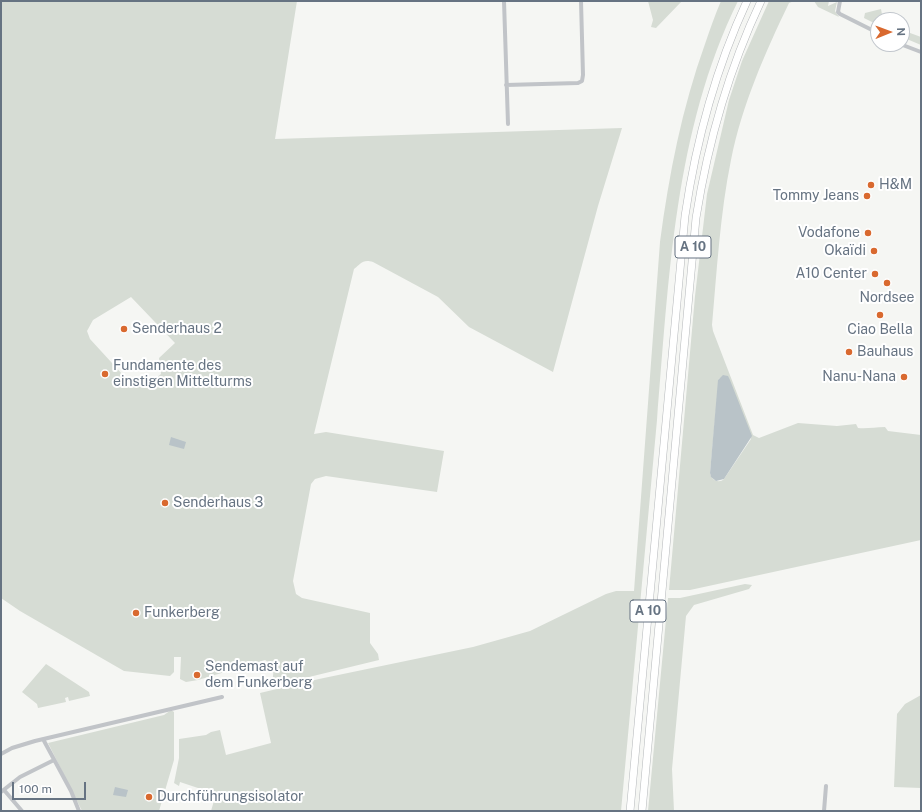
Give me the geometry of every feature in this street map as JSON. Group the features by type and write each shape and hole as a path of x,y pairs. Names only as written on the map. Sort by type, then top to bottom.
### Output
{"highway":[{"name":"A 10","path":"630,811 685,216 692,170 711,91 726,50 747,1"},
{"name":"A 10","path":"642,811 696,218 703,171 723,94 736,56 761,1"}],"street":[{"path":"504,1 508,124"},
{"path":"506,85 578,83 582,81 584,75 581,1"},
{"path":"840,1 838,12 840,14 870,29"},
{"path":"910,48 921,52"},
{"path":"1,754 12,748 43,740 222,697"},
{"path":"43,740 77,804 79,811"},
{"path":"22,811 3,791 20,777 54,760"},
{"path":"824,811 826,786"}],"shaded area":[{"path":"1,1 297,1 275,139 622,128 598,206 553,372 469,327 438,297 373,262 364,262 354,269 314,434 326,432 444,451 437,492 326,476 315,479 311,484 293,581 296,594 302,598 370,613 370,643 378,654 379,660 272,686 274,666 265,660 198,680 186,682 180,679 181,657 174,657 174,672 170,676 124,671 20,611 1,598","holes":["131,297 175,343 159,358 161,374 156,378 134,387 90,339 87,331 93,320"]},
{"path":"648,1 682,1 656,28 651,27 653,20"},
{"path":"721,1 738,1 717,51 700,101 687,154 671,260 621,811 211,811 216,794 180,782 179,786 174,783 179,758 179,739 206,735 220,730 226,755 271,743 260,693 319,679 473,647 530,631 606,594 616,591 634,591 660,242 672,166 683,117 697,68"},
{"path":"769,1 794,1 789,3 771,41 741,119 727,180 721,221 712,325 713,331 753,435 759,438 798,423 837,426 856,424 858,428 885,427 888,431 921,435 921,540 690,590 669,590 695,296 707,194 729,100 742,61","holes":["719,378 751,439 724,479 720,481 714,479 710,473"]},
{"path":"814,1 829,1 828,6 837,2 835,11 839,17 818,7"},
{"path":"881,9 882,12 870,12 870,21 864,18 865,13"},
{"path":"910,33 921,37 921,45 910,40"},
{"path":"723,375 728,376 730,380 752,436 724,479 716,481 711,477 710,473 718,380"},
{"path":"171,437 186,442 184,449 169,445"},
{"path":"745,584 752,585 749,589 694,605 686,616 672,769 674,811 648,811 668,598 680,598"},
{"path":"46,664 89,692 90,696 69,701 68,697 65,698 66,702 38,708 37,704 22,692"},
{"path":"921,695 921,788 894,787 897,714 905,704"},
{"path":"171,710 174,712 174,760 159,811 82,811 48,743 164,715"},
{"path":"115,787 128,790 126,797 113,795"}],"place":[{"name":"H&M","path":"871,185"},
{"name":"Tommy Jeans","path":"867,196"},
{"name":"Vodafone","path":"868,233"},
{"name":"Okaïdi","path":"874,251"},
{"name":"A10 Center","path":"875,274"},
{"name":"Nordsee","path":"887,283"},
{"name":"Ciao Bella","path":"880,315"},
{"name":"Senderhaus 2","path":"124,329"},
{"name":"Bauhaus","path":"849,352"},
{"name":"Fundamente des einstigen Mittelturms","path":"105,374"},
{"name":"Nanu-Nana","path":"904,377"},
{"name":"Senderhaus 3","path":"165,503"},
{"name":"Funkerberg","path":"136,613"},
{"name":"Sendemast auf dem Funkerberg","path":"197,675"},
{"name":"Durchführungsisolator","path":"149,797"}]}
